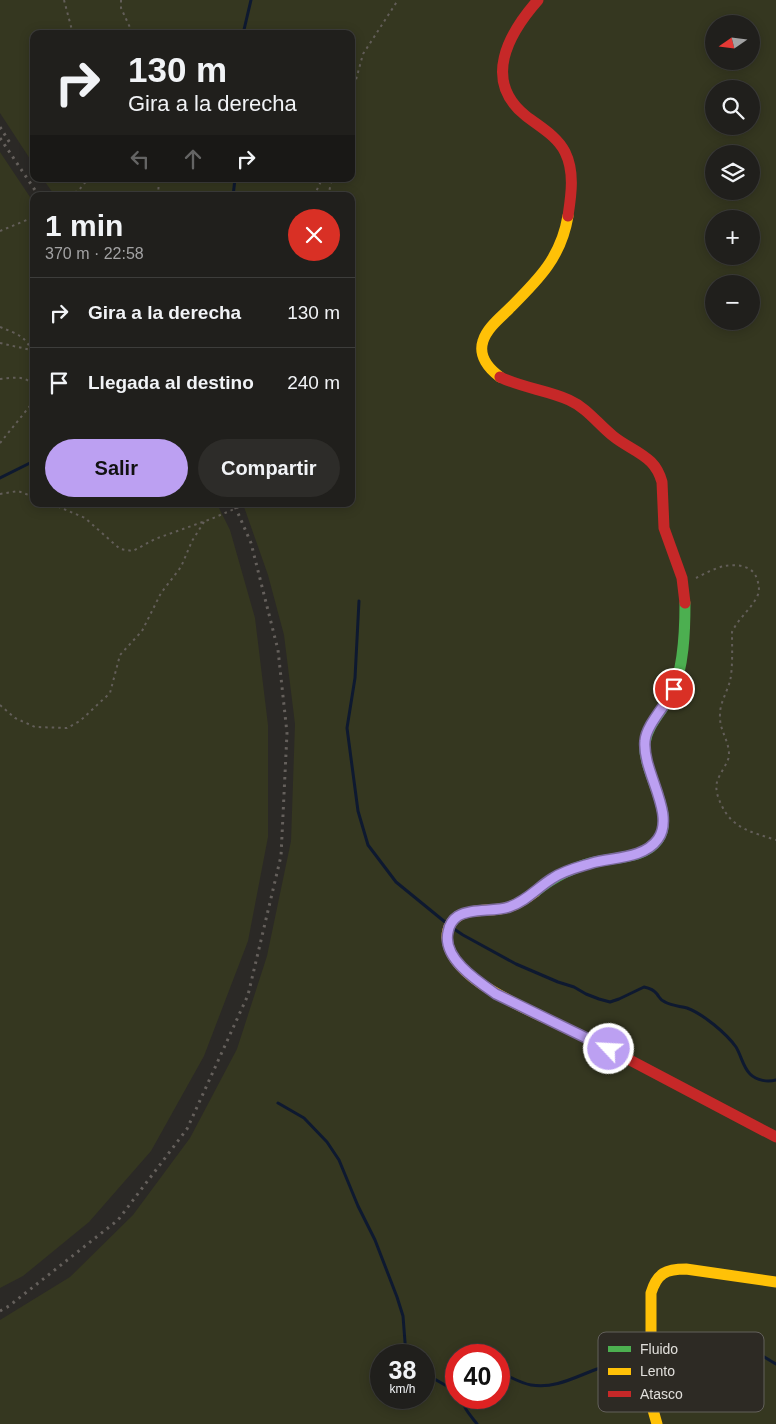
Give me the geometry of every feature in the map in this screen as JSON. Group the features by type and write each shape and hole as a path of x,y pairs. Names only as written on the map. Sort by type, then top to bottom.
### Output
{"street":[{"path":"538,0 515,29 506,48 502,81 506,93 513,104 554,137 564,150 570,172 569,210 562,242 556,255 543,273 492,326 484,340 482,353 488,366 503,379 562,396 584,408 615,438 650,461 656,468 662,482 664,527 683,584 683,629 678,677 669,700 650,726 645,739 644,752 664,819 663,830 659,838 652,846 642,852 594,862 555,877 529,896 506,908 465,913 457,917 451,923 448,931 448,946 460,965 481,984 496,994 609,1049 776,1137"},
{"path":"651,1332 651,1293 655,1280 668,1270 686,1269 776,1282"},
{"path":"653,1412 658,1424"}],"path":[{"path":"64,0 72,30"},
{"path":"122,0 121,8 131,30"},
{"path":"355,83 363,54 398,0"},
{"path":"76,192 86,182"},
{"path":"0,231 30,219"},
{"path":"0,327 16,333 30,347"},
{"path":"0,343 30,350"},
{"path":"0,378 24,378 30,381"},
{"path":"0,443 30,406"},
{"path":"0,494 18,491 30,496"},
{"path":"59,507 84,518 120,549 133,550 155,539 212,519 239,507"},
{"path":"0,705 15,718 35,727 67,728 80,721 110,693 120,655 142,631 161,593 181,567 192,541 204,522"},
{"path":"683,584 723,566 742,566 750,569 755,575 760,591 732,632 730,680 720,712 720,728 727,741 729,756 716,784 718,799 725,813 735,824 750,832 776,840"}],"green space":[{"path":"0,0 776,0 776,1424 0,1424 0,1320 70,1277 133,1215 190,1138 237,1049 267,956 291,841 295,724 284,635 268,575 244,507 355,507 355,192 52,192 45,182 355,182 355,30 30,30 30,159 0,113"},
{"path":"0,152 30,197 30,507 218,507 230,530 255,618 268,725 268,837 248,941 204,1056 151,1151 89,1222 23,1276 0,1288"}],"waterway":[{"path":"244,30 251,0"},
{"path":"233,192 235,182"},
{"path":"0,478 30,463"},
{"path":"359,601 355,678 347,728 358,811 368,845 396,882 445,922"},
{"path":"454,929 516,964 599,999 610,1002 644,987 651,989 663,1001 693,1011 707,1019 720,1030 736,1047 750,1074 763,1080 776,1080"},
{"path":"278,1103 304,1118 327,1142 339,1160 358,1206 375,1240 397,1297 403,1316 405,1344"},
{"path":"764,1357 776,1364"},
{"path":"510,1377 527,1384 540,1386 565,1382 598,1369"},
{"path":"435,1379 445,1385"},
{"path":"466,1409 477,1424"}],"railway":[{"path":"0,127 10,143"},
{"path":"0,138 36,192"},
{"path":"0,1311 9,1306 118,1220 187,1129 248,995 281,856 287,733 278,650 251,543 235,507"}],"traffic: fast":[{"path":"535,892 557,876 573,869 645,851 660,837 663,825 663,811 645,755 645,743 649,729 669,699 676,683 683,649 685,603"}],"traffic: slow":[{"path":"500,377 488,366 483,357 482,347 485,336 547,267 560,244 568,216"},
{"path":"535,892 520,903 509,907 460,915 451,924 447,937 450,951 458,964 470,975 500,996 543,1017"},
{"path":"651,1332 651,1293 659,1277 668,1271 686,1269 776,1282"},
{"path":"654,1412 657,1424"}],"traffic: jam":[{"path":"538,0 527,13 509,42 504,58 505,88 513,102 526,116 553,136 565,152 571,176 568,216"},
{"path":"500,377 575,403 613,436 653,464 662,482 664,528 682,578 685,603"},
{"path":"543,1017 609,1049 776,1137"}],"route":[{"path":"609,1049 512,1003 481,984 456,961 451,953 448,946 448,931 451,923 465,913 506,908 516,904 555,877 568,871 594,862 642,852 652,846 663,830 664,819 644,752 645,739 650,726 669,700 674,689"}]}
